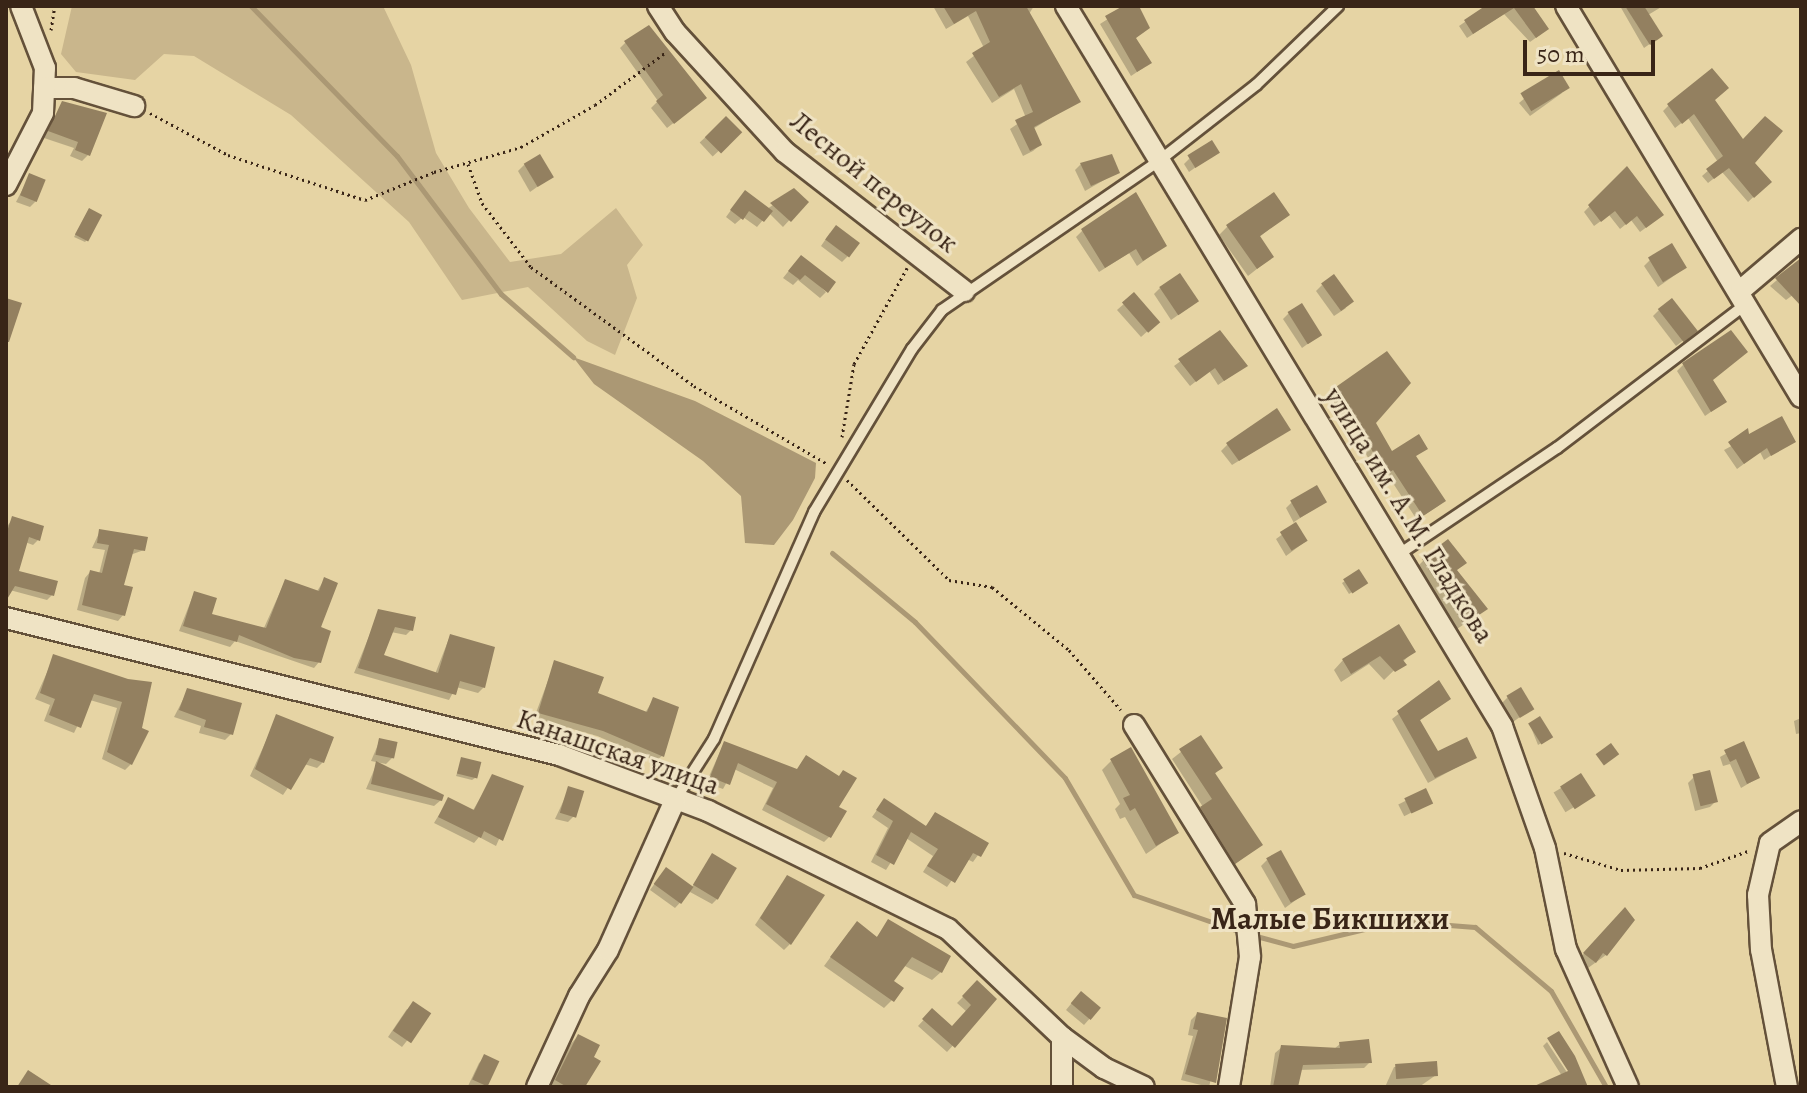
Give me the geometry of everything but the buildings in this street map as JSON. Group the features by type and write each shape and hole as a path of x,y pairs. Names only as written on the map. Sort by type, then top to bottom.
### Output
{"street":[{"path":"6,185 43,113 45,68 21,6"},
{"name":"Лесной переулок","path":"658,6 682,40 785,152 964,291"},
{"name":"улица им. А.М. Гладкова","path":"1066,6 1502,726 1545,848 1566,949 1628,1087"},
{"path":"1566,6 1744,296 1801,397"},
{"path":"44,88 74,88 134,106"},
{"path":"1744,296 1801,239"},
{"name":"Канашская улица","path":"6,618 559,755 708,811 948,929 1062,1037 1104,1068 1144,1087"},
{"path":"1134,725 1245,904 1250,957 1229,1087"},
{"path":"537,1087 579,996 608,950 675,800"},
{"path":"1787,1087 1761,950 1758,895 1770,843 1801,821"},
{"path":"1062,1037 1062,1087"}],"lane":[{"path":"675,800 714,739 796,551 912,349 964,291 1160,160 1256,85 1338,6"},
{"path":"1399,554 1557,448 1744,296"}],"path":[{"path":"134,106 228,155 311,186 365,200 434,172 521,147 595,105 682,40"},
{"path":"468,164 482,203 531,267 694,386 840,473 949,580 992,587 1069,650 1134,725"},
{"path":"842,442 854,364 917,254"},
{"path":"1545,848 1621,870 1700,868 1770,843"}],"shaded area":[{"path":"72,6 383,6 411,65 436,153 469,208 510,262 561,254 616,208 643,245 627,265 637,298 615,355 587,341 528,287 462,300 409,222 291,115 194,56 164,54 135,80 76,72 61,54"},
{"path":"573,357 695,401 816,463 815,478 793,520 774,545 745,543 741,496 703,461 594,384"}],"waterway":[{"path":"251,6 397,156 501,294 573,357"},
{"path":"832,553 915,622 1065,778 1134,895 1238,931"},
{"path":"1256,936 1293,946 1398,921 1475,927 1551,991 1606,1087"}],"district":[{"name":"Малые Бикшихи","path":"1330,918"}]}
